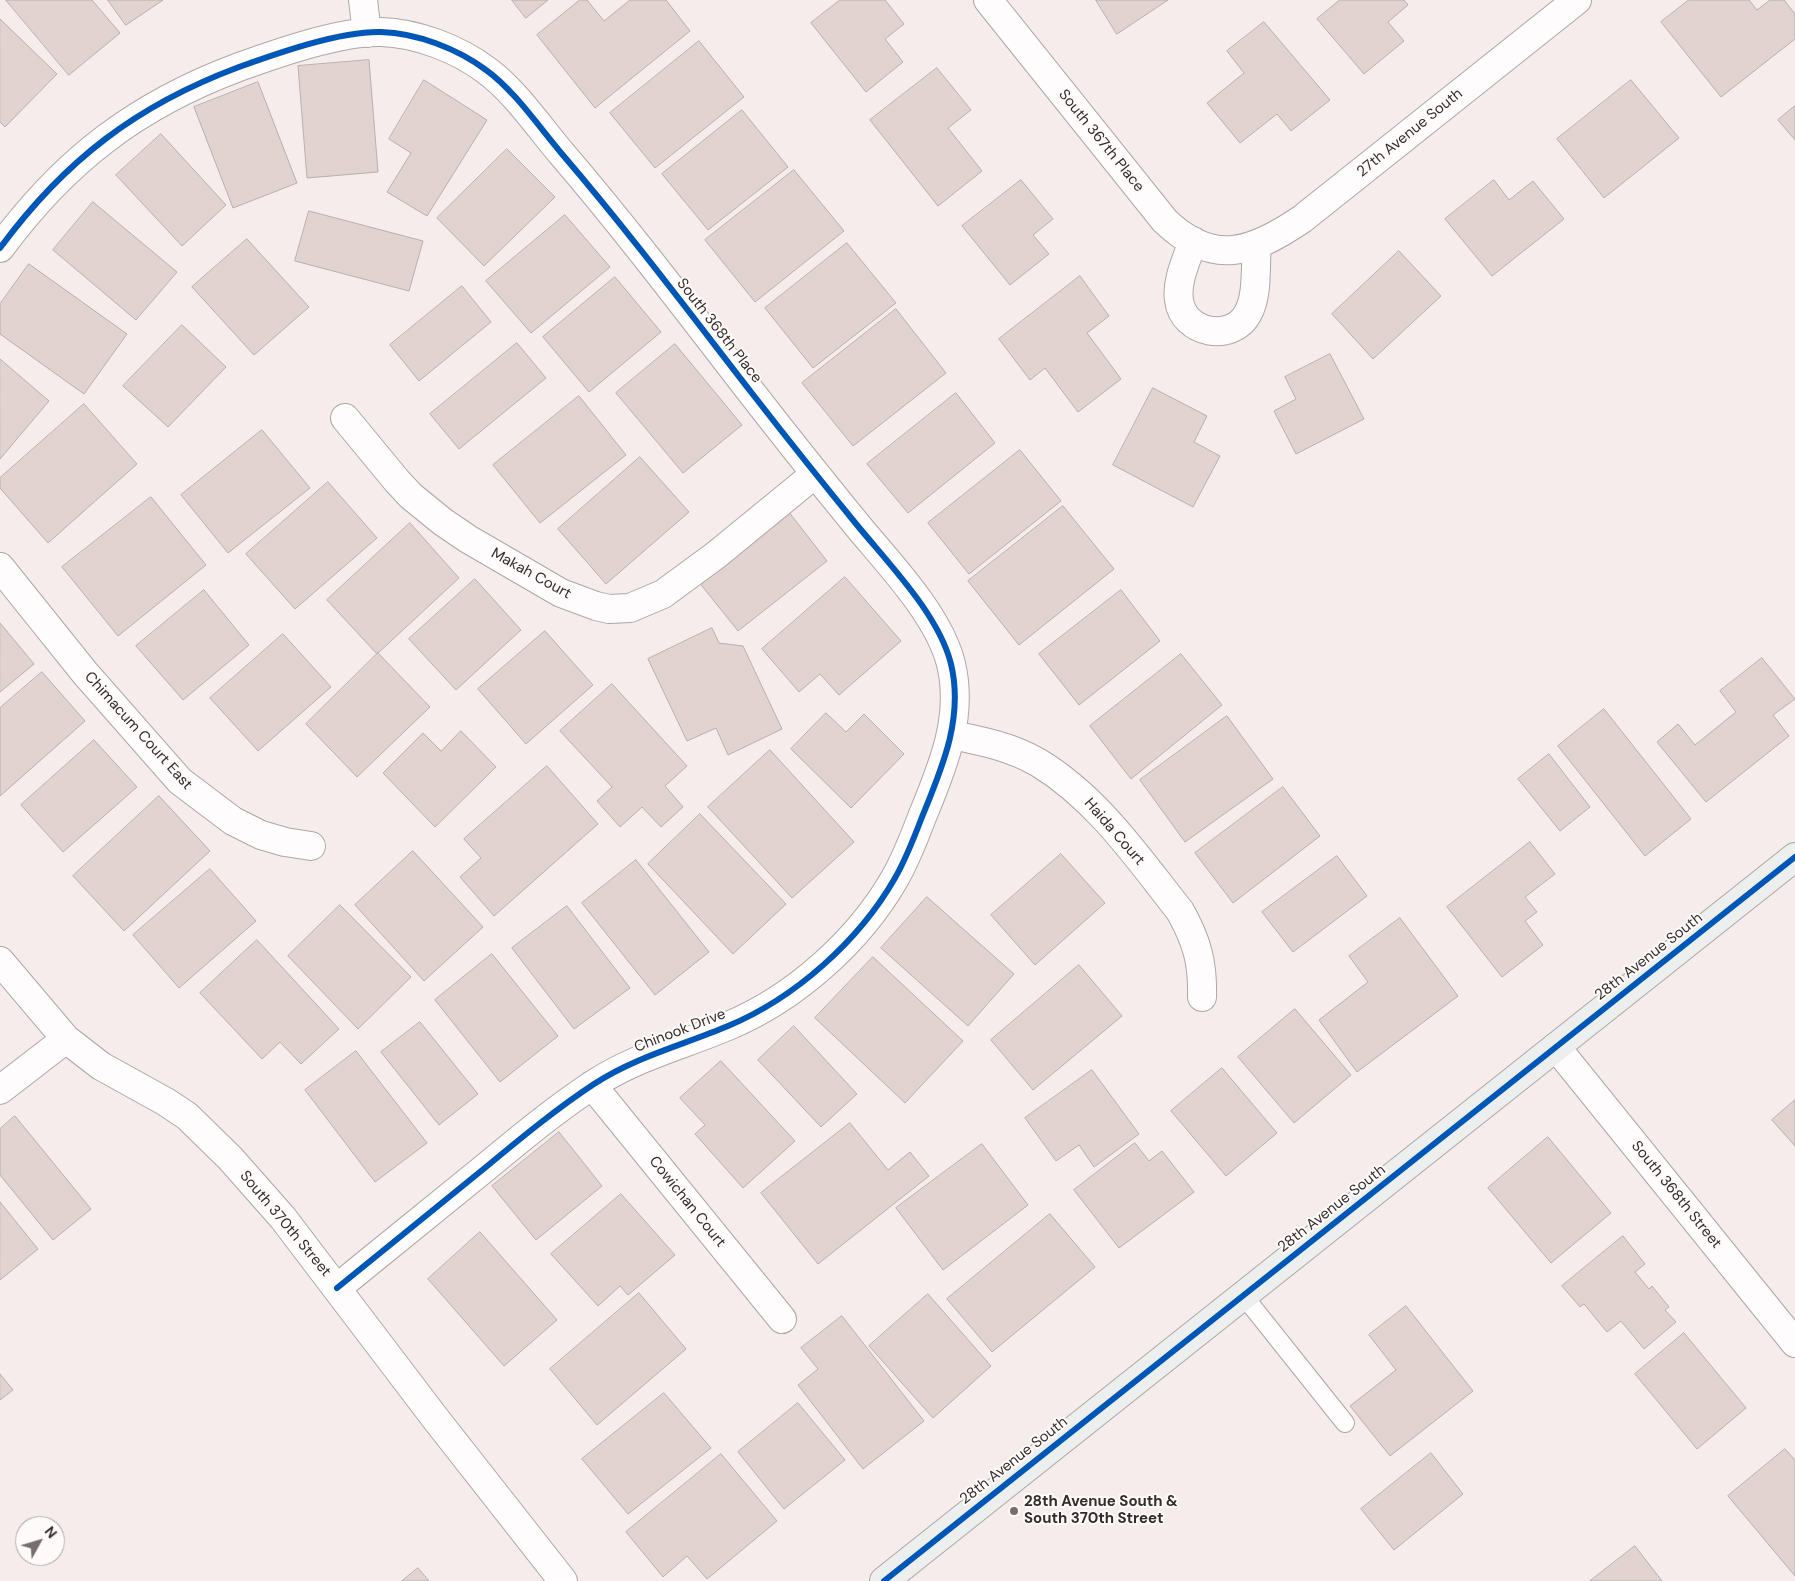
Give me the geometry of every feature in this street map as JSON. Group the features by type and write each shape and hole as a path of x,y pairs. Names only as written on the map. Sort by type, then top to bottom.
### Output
{"street":[{"path":"363,0 366,33"},
{"name":"South 367th Place","path":"988,0 1159,214 1172,227 1185,238 1217,250 1246,247"},
{"name":"27th Avenue South","path":"1246,247 1285,230 1326,200 1577,0"},
{"name":"South 368th Place","path":"0,248 28,211 63,173 103,140 144,112 196,84 314,43 366,33 395,33 431,42 474,62 500,82 597,194 815,474 903,581 941,637 952,667 956,698 952,735"},
{"path":"1193,241 1178,288 1179,302 1185,316 1195,326 1209,332 1224,331 1237,325 1248,314 1253,301 1246,247"},
{"name":"Makah Court","path":"346,418 397,481 411,496 442,522 561,593 596,606 609,608 630,608 663,594 716,555 815,474"},
{"name":"Chimacum Court East","path":"0,567 85,673 180,782 233,821 261,835 285,842 311,846"},
{"name":"Haida Court","path":"952,735 989,743 1038,762 1083,796 1104,816 1180,911 1190,928 1201,959 1203,976 1202,997"},
{"name":"Chinook Drive","path":"337,1288 535,1127 592,1085 650,1055 732,1024 776,1001 795,988 828,960 872,911 892,883 905,858 936,784 952,735"},
{"name":"28th Avenue South","path":"884,1581 1795,857"},
{"name":"South 370th Street","path":"0,962 66,1039 101,1066 180,1111 207,1134 283,1218 435,1418 564,1581"},
{"path":"0,1090 66,1039"},
{"name":"South 368th Street","path":"1556,1046 1795,1343"},
{"name":"Cowichan Court","path":"592,1085 782,1318"}],"lane":[{"path":"1243,1295 1346,1423"}],"building":[{"path":"6,0 92,0 120,33 69,75"},
{"path":"108,0 163,0 126,25"},
{"path":"512,0 548,0 526,18"},
{"path":"580,0 587,0 604,21 630,0 666,0 690,31 595,108 537,35"},
{"path":"840,0 885,0 904,24 885,39 903,62 866,92 811,23"},
{"path":"1096,0 1168,0 1117,34"},
{"path":"1340,0 1404,0 1408,5 1388,22 1404,41 1364,74 1317,19"},
{"path":"1689,0 1749,0 1757,10 1770,0 1784,0 1795,14 1795,39 1721,97 1661,22"},
{"path":"0,19 57,74 5,127 0,122"},
{"path":"1264,22 1330,100 1291,131 1277,114 1240,143 1207,103 1244,73 1227,51"},
{"path":"699,41 744,97 655,168 610,113"},
{"path":"369,60 378,172 307,178 298,66"},
{"path":"937,68 971,110 948,128 982,171 938,206 870,120"},
{"path":"424,80 487,120 427,216 387,192 411,153 389,139"},
{"path":"1631,80 1679,138 1604,198 1557,139"},
{"path":"258,82 297,183 233,208 194,107"},
{"path":"1795,106 1795,140 1778,120"},
{"path":"742,110 788,167 708,230 662,174"},
{"path":"161,134 226,205 182,246 116,175"},
{"path":"507,149 555,197 484,266 437,218"},
{"path":"794,170 844,231 755,302 705,240"},
{"path":"1021,180 1053,219 1033,235 1049,254 1010,285 962,226"},
{"path":"1494,180 1509,200 1533,181 1564,219 1492,276 1445,219"},
{"path":"93,202 177,272 136,320 53,250"},
{"path":"309,211 423,241 409,291 295,261"},
{"path":"565,215 610,267 531,333 486,281"},
{"path":"247,239 309,307 254,355 192,287"},
{"path":"847,243 896,303 813,368 765,308"},
{"path":"1399,251 1441,296 1373,359 1332,314"},
{"path":"29,264 127,334 84,394 0,334 0,304"},
{"path":"1080,276 1109,316 1087,333 1121,379 1078,412 1045,368 1030,380 999,339"},
{"path":"615,277 661,332 589,392 543,337"},
{"path":"462,286 491,322 419,381 390,345"},
{"path":"896,309 946,373 853,446 802,383"},
{"path":"182,325 226,367 168,427 123,386"},
{"path":"517,343 546,378 459,449 430,414"},
{"path":"675,344 742,425 683,473 616,393"},
{"path":"1330,354 1364,419 1296,454 1274,411 1296,399 1285,377"},
{"path":"0,359 49,401 0,459"},
{"path":"1153,388 1207,416 1194,442 1220,456 1193,507 1113,465"},
{"path":"956,393 995,443 908,513 867,464"},
{"path":"579,396 626,455 540,523 493,465"},
{"path":"84,404 137,464 48,543 0,488 0,478"},
{"path":"262,430 310,488 228,553 181,495"},
{"path":"1020,450 1061,501 969,574 928,523"},
{"path":"640,457 689,512 606,584 558,529"},
{"path":"328,482 377,538 295,609 246,554"},
{"path":"151,497 206,565 118,636 62,567"},
{"path":"1063,506 1114,569 1019,645 968,581"},
{"path":"788,511 827,561 738,631 698,581"},
{"path":"410,523 459,578 377,654 327,600"},
{"path":"845,577 901,641 839,695 820,674 799,692 762,649"},
{"path":"475,579 521,630 456,690 409,639"},
{"path":"204,590 249,645 183,700 136,646"},
{"path":"1121,590 1160,641 1079,705 1039,654"},
{"path":"0,623 34,664 0,692"},
{"path":"712,628 719,643 743,646 782,729 728,755 716,728 687,741 648,659"},
{"path":"545,631 593,685 526,744 478,689"},
{"path":"283,634 331,687 258,751 210,698"},
{"path":"378,653 430,707 357,777 306,724"},
{"path":"1181,654 1222,705 1131,779 1090,726"},
{"path":"1762,658 1795,699 1773,715 1789,736 1706,802 1657,742 1678,724 1695,745 1736,712 1720,691"},
{"path":"42,672 85,721 0,796 0,708"},
{"path":"612,684 687,766 665,786 683,807 661,827 642,807 620,827 597,801 612,787 560,731"},
{"path":"1604,709 1691,819 1645,856 1558,746"},
{"path":"826,713 846,732 864,714 904,754 851,808 791,749"},
{"path":"1227,716 1273,779 1185,842 1140,780"},
{"path":"461,731 496,767 435,827 383,773 423,733 441,751"},
{"path":"94,740 137,787 63,852 21,805"},
{"path":"770,750 854,842 792,898 708,807"},
{"path":"1549,754 1590,807 1560,831 1518,779"},
{"path":"547,766 598,824 494,916 460,877 481,858 464,839"},
{"path":"1283,787 1320,836 1233,903 1195,853"},
{"path":"159,796 210,851 124,931 73,876"},
{"path":"700,814 786,904 733,954 648,864"},
{"path":"1530,842 1555,874 1525,897 1537,912 1525,921 1543,945 1502,977 1447,907"},
{"path":"413,851 483,927 424,981 355,905"},
{"path":"1061,854 1105,903 1035,965 991,915"},
{"path":"1337,856 1367,896 1293,952 1262,912"},
{"path":"636,860 709,952 655,995 582,903"},
{"path":"210,869 256,921 179,988 133,935"},
{"path":"927,897 1014,974 968,1026 881,948"},
{"path":"340,905 411,977 358,1029 288,956"},
{"path":"567,906 630,988 574,1029 512,948"},
{"path":"1400,918 1458,996 1357,1072 1319,1020 1368,982 1349,956"},
{"path":"257,940 339,1029 301,1064 280,1042 262,1059 200,993"},
{"path":"492,954 558,1036 500,1082 435,1000"},
{"path":"873,957 963,1041 905,1103 815,1018"},
{"path":"1079,965 1122,1016 1033,1090 991,1040"},
{"path":"1295,1009 1351,1075 1294,1123 1238,1057"},
{"path":"420,1022 478,1094 439,1125 381,1052"},
{"path":"794,1026 857,1094 821,1127 758,1060"},
{"path":"356,1051 427,1143 375,1182 305,1090"},
{"path":"721,1061 795,1141 743,1188 695,1134 705,1125 680,1098"},
{"path":"1222,1068 1277,1133 1226,1176 1171,1111"},
{"path":"1092,1070 1139,1134 1094,1167 1079,1145 1056,1161 1025,1118"},
{"path":"1795,1100 1795,1146 1772,1120"},
{"path":"15,1116 91,1209 53,1240 0,1175 0,1129"},
{"path":"850,1123 888,1170 910,1152 929,1176 818,1264 761,1193"},
{"path":"559,1132 602,1186 536,1240 492,1186"},
{"path":"1548,1137 1611,1213 1551,1263 1488,1188"},
{"path":"1135,1143 1149,1161 1162,1151 1194,1192 1119,1248 1074,1190"},
{"path":"982,1144 1028,1205 943,1270 896,1208"},
{"path":"621,1194 675,1255 628,1295 620,1286 598,1306 551,1254"},
{"path":"0,1202 38,1249 0,1280"},
{"path":"1050,1214 1095,1267 992,1352 947,1299"},
{"path":"480,1232 557,1320 504,1366 428,1279"},
{"path":"1623,1236 1645,1264 1635,1272 1649,1289 1652,1286 1669,1307 1665,1310 1676,1322 1644,1349 1621,1321 1607,1332 1584,1304 1580,1307 1562,1286"},
{"path":"639,1293 686,1349 597,1425 550,1369"},
{"path":"928,1294 991,1366 933,1418 869,1346"},
{"path":"1406,1306 1473,1391 1390,1456 1350,1406 1396,1370 1369,1335"},
{"path":"842,1316 924,1421 863,1469 798,1385 818,1369 801,1348"},
{"path":"1684,1333 1746,1408 1697,1449 1635,1374"},
{"path":"0,1374 13,1390 0,1400"},
{"path":"664,1393 711,1448 628,1514 582,1459"},
{"path":"798,1403 845,1460 784,1509 738,1452"},
{"path":"1785,1449 1795,1460 1795,1576 1728,1496"},
{"path":"1431,1453 1463,1494 1394,1550 1361,1509"},
{"path":"721,1454 777,1521 707,1579 687,1556 663,1577 626,1532"},
{"path":"1635,1546 1662,1581 1590,1581"},
{"path":"418,1568 429,1581 402,1581"}],"cycle path":[{"path":"0,248 50,188 77,162 136,118 202,82 290,50 347,35 381,32 395,33 423,39 450,49 475,62 506,88 526,109 611,212 804,459 912,591 936,627 951,664 955,704 953,723 937,780 910,848 895,878 863,924 844,945 801,983 753,1014 728,1026 626,1066 594,1084 566,1103 337,1288"},
{"path":"884,1581 1795,857"}],"place":[{"name":"28th Avenue South & South 370th Street","path":"1014,1511"}]}
